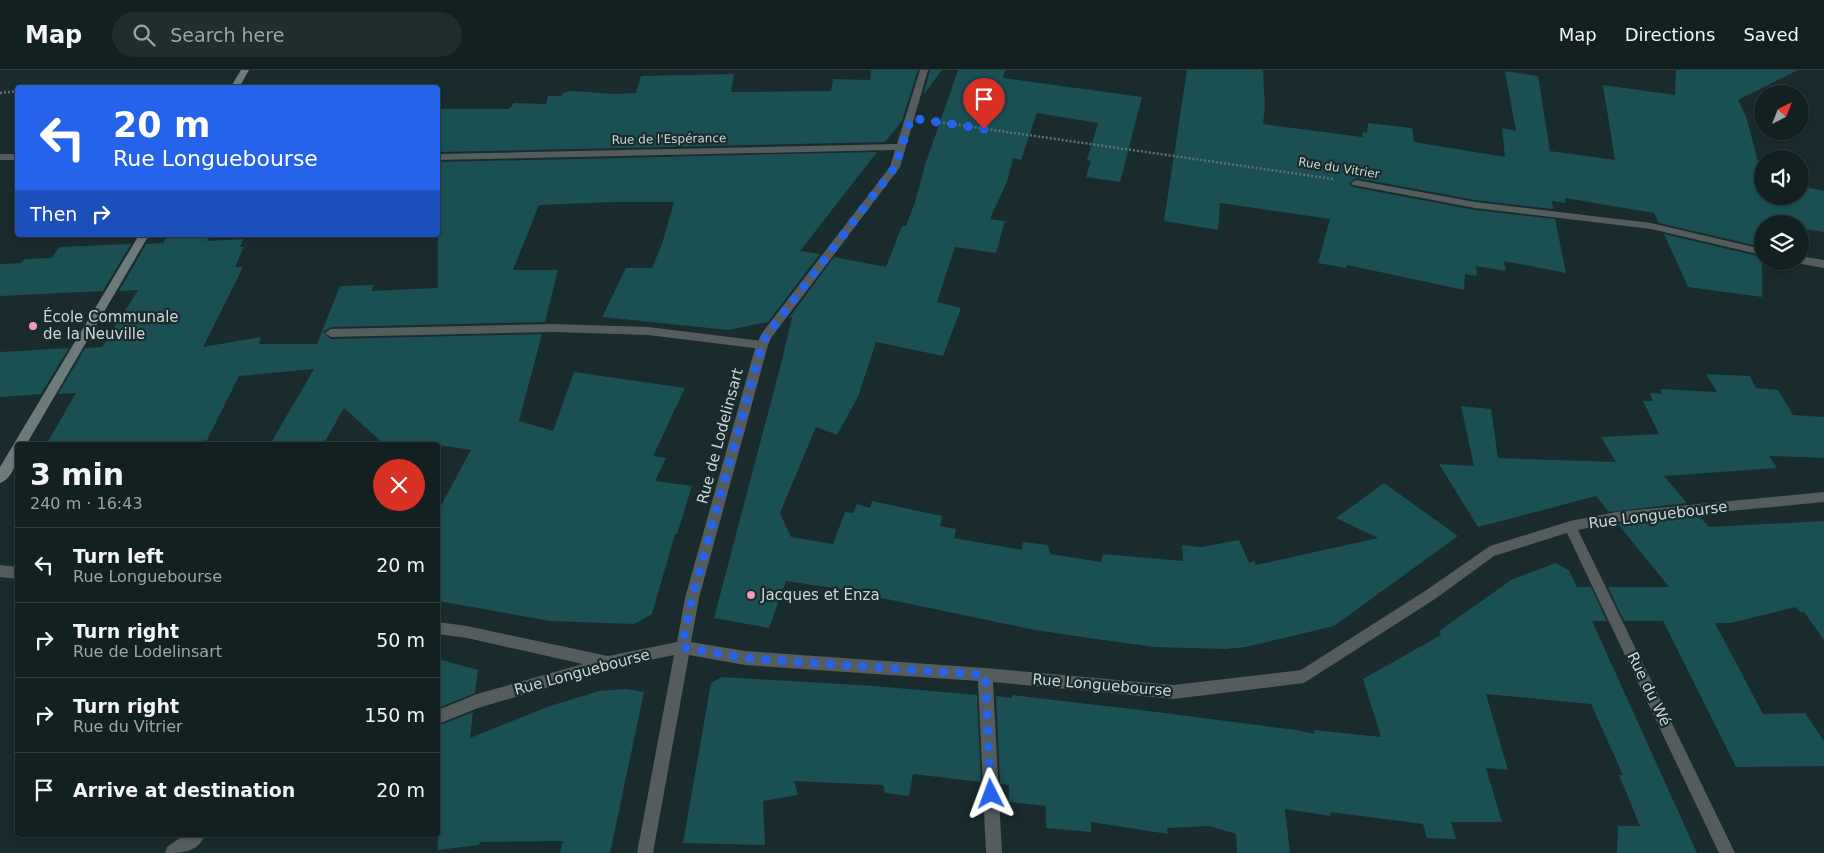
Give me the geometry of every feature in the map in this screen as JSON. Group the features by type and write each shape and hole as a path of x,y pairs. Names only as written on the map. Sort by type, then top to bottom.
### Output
{"street":[{"path":"236,85 245,70"},
{"name":"Rue de Lodelinsart","path":"645,853 692,598 762,345 772,328 895,167 924,70"},
{"name":"Rue de l'Espérance","path":"440,157 901,147"},
{"path":"0,157 15,157"},
{"name":"Rue du Vitrier","path":"1356,182 1475,205 1651,226 1754,250"},
{"path":"22,442 143,237"},
{"path":"1809,262 1824,264"},
{"path":"331,333 553,328 648,331 762,345"},
{"path":"0,478 15,453"},
{"name":"Rue Longuebourse","path":"440,717 476,701 608,662 682,647 745,658 985,675 1172,692 1304,676 1430,595 1490,552 1570,526 1616,517 1824,497"},
{"name":"Rue du Wé","path":"1570,526 1728,853"},
{"path":"0,571 15,574"},
{"path":"440,628 467,632 608,662"},
{"path":"985,675 994,853"},
{"path":"173,853 193,837"}],"path":[{"path":"0,93 15,91"},
{"name":"Rue du Vitrier","path":"911,118 1356,182"}],"building":[{"path":"871,70 918,70 902,121 885,142 440,152 440,109 509,109 514,103 546,104 548,96 561,96 563,93 572,91 615,94 636,93 641,76 734,74 731,92 831,91 833,79 870,80"},
{"path":"942,70 923,95 930,71"},
{"path":"958,70 1005,70 1003,78 1142,97 1120,182 1086,177 1091,161 1087,160 1098,123 1037,113 1021,160 1013,158 1008,179 990,219 1005,221 996,253 955,247 937,302 961,308 943,356 876,342 858,397 837,435 816,427 780,513 791,537 833,544 845,512 853,513 857,504 870,508 872,501 942,516 940,526 956,529 954,538 1022,550 1023,542 1048,545 1050,554 1101,562 1103,554 1183,561 1182,545 1201,547 1239,540 1249,563 1254,561 1256,565 1378,538 1336,518 1384,483 1458,536 1334,626 1246,647 1225,649 1154,647 1089,638 1035,630 834,588 786,581 769,628 714,618 782,360 792,317 789,318 834,257 886,267 902,226 906,226 915,202 925,165"},
{"path":"1187,70 1263,70 1265,107 1263,124 1362,137 1363,132 1367,133 1368,123 1412,128 1414,142 1505,157 1502,128 1516,131 1505,71 1538,76 1550,151 1615,160 1603,85 1675,95 1676,70 1798,70 1768,85 1754,85 1754,92 1738,100 1746,116 1755,150 1754,205 1809,205 1809,188 1824,191 1824,232 1809,230 1809,215 1754,215 1754,245 1659,223 1654,213 1565,198 1566,203 1552,201 1553,209 1475,200 1356,178 1349,183 1353,187 1475,210 1555,219 1566,273 1504,261 1506,271 1476,266 1477,276 1465,274 1464,290 1347,265 1346,268 1318,263 1330,219 1220,203 1218,230 1164,221"},
{"path":"877,152 800,251 820,254 768,322 729,330 602,317 626,268 652,268 662,244 674,202 613,202 539,205 513,270 558,270 545,322 331,327 323,332 331,339 542,334 519,421 553,431 574,372 685,388 653,456 666,458 655,481 692,486 677,534 675,534 652,614 634,624 550,621 440,601 440,507 471,450 440,445 440,442 382,442 344,408 325,442 272,441 314,369 239,376 206,442 48,442 76,393 58,394 85,348 102,347 138,290 119,291 146,244 163,243 167,237 209,237 207,241 243,239 240,247 244,247 235,267 243,267 203,347 261,337 259,344 317,344 340,286 374,285 371,291 438,288 440,162"},
{"path":"1664,234 1754,255 1754,270 1762,270 1762,297 1688,287"},
{"path":"131,244 103,291 0,296 0,264 21,263 24,259 52,258 59,247"},
{"path":"69,348 41,394 0,397 0,352"},
{"path":"1706,374 1750,376 1756,388 1778,390 1793,415 1824,417 1824,458 1769,456 1777,468 1664,476 1687,503 1609,512 1596,496 1478,527 1439,464 1474,466 1461,406 1491,409 1498,458 1616,462 1601,437 1659,434 1643,401 1653,401 1650,393 1662,394 1660,389 1717,392"},
{"path":"1699,516 1709,527 1824,521 1824,640 1804,612 1800,612 1796,607 1730,623 1715,623 1763,714 1805,713 1824,741 1824,766 1736,767 1663,621 1624,621 1608,587 1669,587 1618,524"},
{"path":"1555,563 1569,570 1577,587 1591,587 1607,621 1592,621 1697,853 1617,853 1618,826 1640,826 1619,775 1623,775 1591,704 1486,694 1508,770 1486,768 1502,822 1451,822 1456,839 1427,838 1423,824 1330,812 1331,816 1285,809 1290,853 1237,853 1236,834 1209,826 1167,828 1168,834 1091,822 1091,832 1046,828 1046,806 1009,802 1009,785 1000,784 996,696 1012,698 1012,695 1157,712 1315,734 1314,730 1381,737 1363,679 1441,635 1439,631 1511,580"},
{"path":"440,660 478,670 475,693 440,707"},
{"path":"722,677 875,686 977,695 981,782 913,774 909,796 885,793 883,785 794,781 798,795 763,801 765,845 683,843 711,683"},
{"path":"627,689 644,692 610,853 560,853 563,841 480,842 479,845 438,850 438,837 440,837 440,725 473,712 470,738 550,706 599,691"}],"place":[{"name":"École Communale de la Neuville","path":"33,326"},
{"name":"Jacques et Enza","path":"751,595"}],"route":[{"path":"984,129 911,118 895,167 766,336 692,598 682,647 745,658 985,675 991,794"}]}
